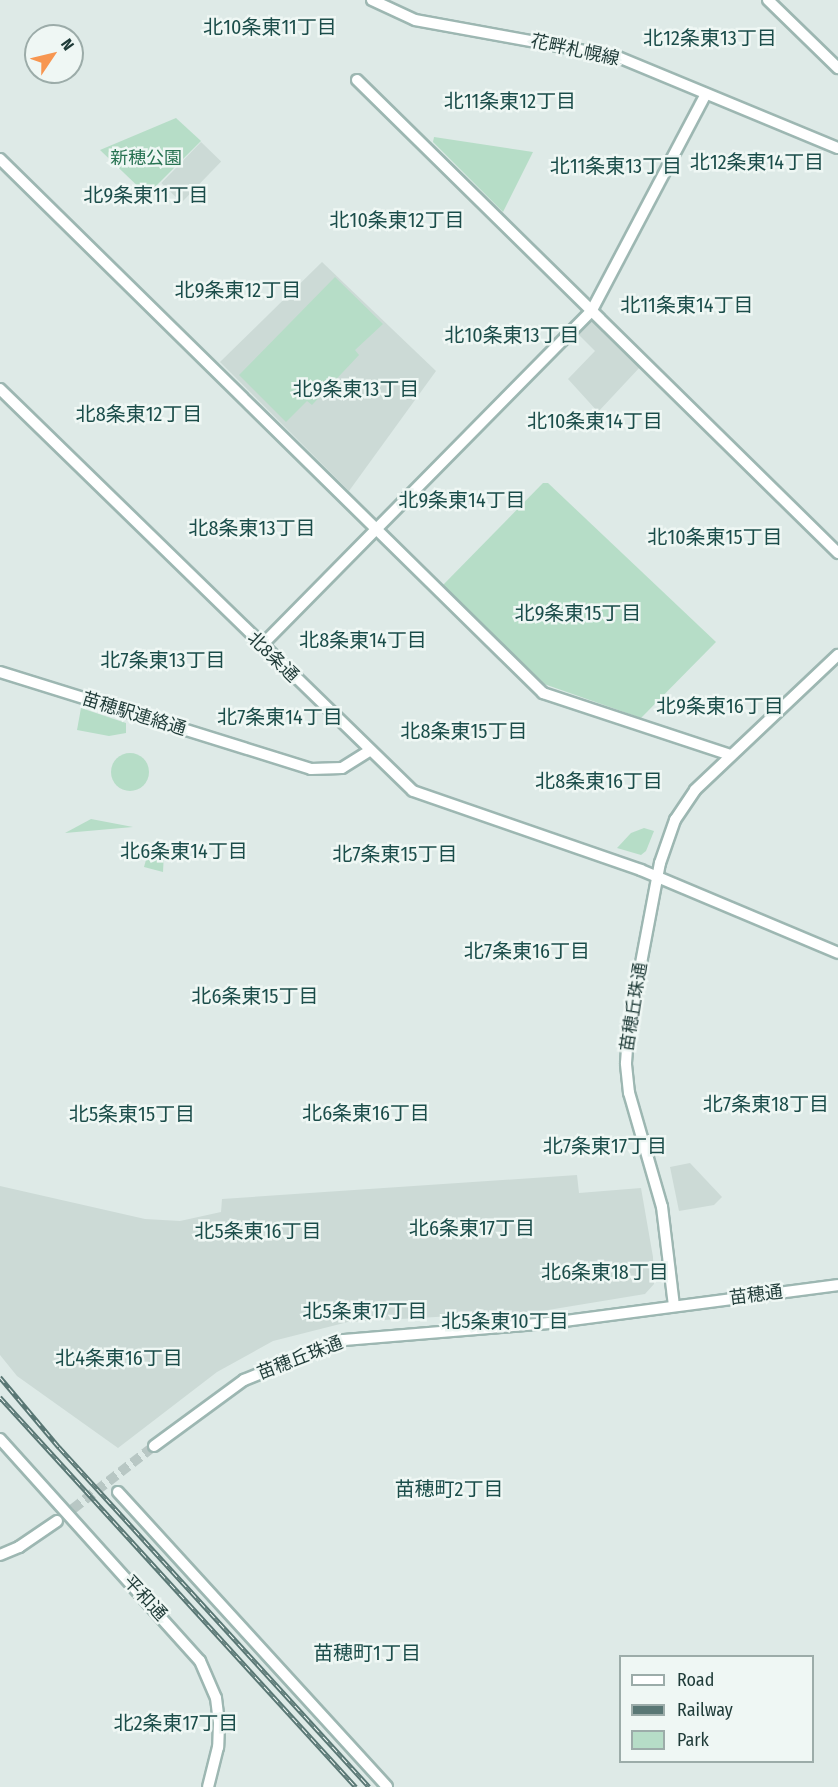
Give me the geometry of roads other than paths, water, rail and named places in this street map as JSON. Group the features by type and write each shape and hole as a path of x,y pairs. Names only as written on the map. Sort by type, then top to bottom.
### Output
{"street":[{"name":"花畔札幌線","path":"372,0 415,20 607,54 838,148"},
{"path":"768,0 838,68"},
{"path":"357,80 838,553"},
{"path":"261,646 592,310 706,94"},
{"path":"0,159 543,693 731,755"},
{"name":"北8条通","path":"0,389 404,784 436,802 658,878 838,953"},
{"name":"苗穂丘珠通","path":"154,1446 244,1380 343,1340 550,1323 674,1306 662,1207 629,1093 626,1063 628,1032 658,878 675,820 695,790 838,655"},
{"name":"苗穂駅連絡通","path":"0,672 312,769 342,768 369,751"},
{"name":"苗穂通","path":"674,1306 838,1285"},
{"name":"平和通","path":"0,1439 200,1661 216,1698 219,1724 208,1787"},
{"path":"118,1492 387,1787"},
{"path":"0,1555 57,1521"}],"tunnel":[{"path":"61,1518 154,1446"}],"railway":[{"path":"0,1377 59,1447 369,1787"},
{"path":"0,1397 356,1787"}],"district":[{"name":"北10条東11丁目","path":"270,27"},
{"name":"北12条東13丁目","path":"710,38"},
{"name":"北11条東12丁目","path":"510,101"},
{"name":"北12条東14丁目","path":"757,162"},
{"name":"北11条東13丁目","path":"616,166"},
{"name":"北9条東11丁目","path":"146,195"},
{"name":"北10条東12丁目","path":"397,220"},
{"name":"北9条東12丁目","path":"238,290"},
{"name":"北11条東14丁目","path":"687,305"},
{"name":"北10条東13丁目","path":"512,335"},
{"name":"北9条東13丁目","path":"356,389"},
{"name":"北8条東12丁目","path":"139,414"},
{"name":"北10条東14丁目","path":"595,421"},
{"name":"北9条東14丁目","path":"462,500"},
{"name":"北8条東13丁目","path":"252,528"},
{"name":"北10条東15丁目","path":"715,537"},
{"name":"北9条東15丁目","path":"578,613"},
{"name":"北8条東14丁目","path":"363,640"},
{"name":"北7条東13丁目","path":"163,660"},
{"name":"北9条東16丁目","path":"720,706"},
{"name":"北7条東14丁目","path":"280,717"},
{"name":"北8条東15丁目","path":"464,731"},
{"name":"北8条東16丁目","path":"599,781"},
{"name":"北6条東14丁目","path":"184,851"},
{"name":"北7条東15丁目","path":"395,854"},
{"name":"北7条東16丁目","path":"527,951"},
{"name":"北6条東15丁目","path":"255,996"},
{"name":"北7条東18丁目","path":"766,1104"},
{"name":"北6条東16丁目","path":"366,1113"},
{"name":"北5条東15丁目","path":"132,1114"},
{"name":"北7条東17丁目","path":"605,1146"},
{"name":"北6条東17丁目","path":"472,1228"},
{"name":"北5条東16丁目","path":"258,1231"},
{"name":"北6条東18丁目","path":"605,1272"},
{"name":"北5条東17丁目","path":"365,1311"},
{"name":"北5条東10丁目","path":"505,1321"},
{"name":"北4条東16丁目","path":"119,1358"},
{"name":"苗穂町2丁目","path":"449,1489"},
{"name":"苗穂町1丁目","path":"367,1653"},
{"name":"北2条東17丁目","path":"176,1723"}],"park label":[{"name":"新穂公園","path":"146,158"}]}
